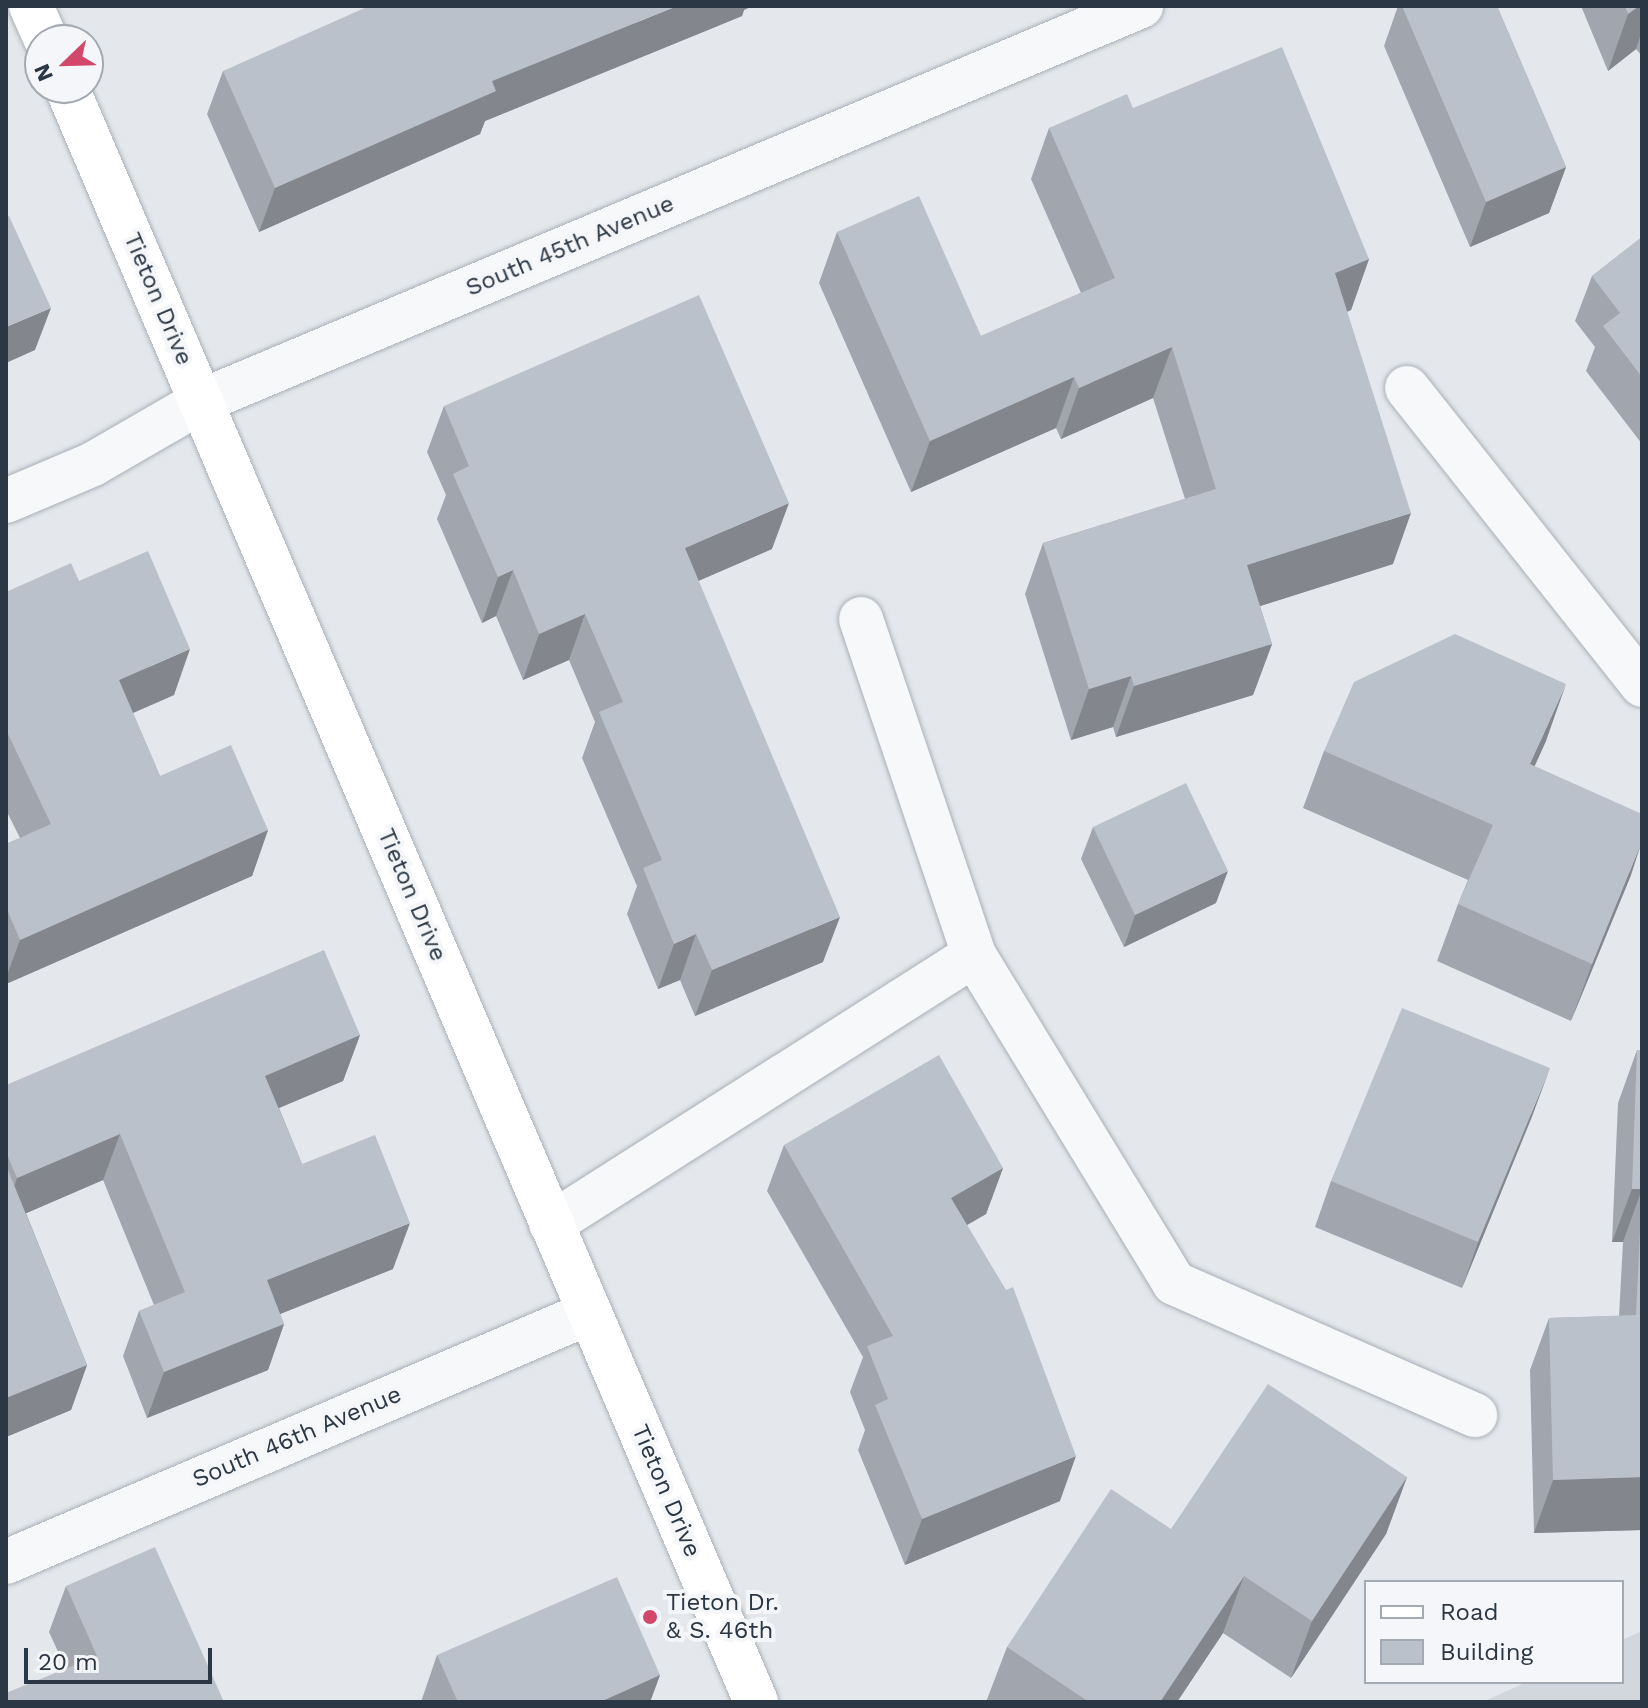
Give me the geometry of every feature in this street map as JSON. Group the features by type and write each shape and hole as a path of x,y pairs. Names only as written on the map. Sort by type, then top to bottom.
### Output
{"main road":[{"name":"Tieton Drive","path":"74,104 756,1702"}],"street":[{"name":"South 45th Avenue","path":"6,501 93,464 202,401 1141,6"},
{"path":"1407,388 1642,685"},
{"path":"861,619 974,955 1174,1283 1475,1415"},
{"path":"551,1224 974,955"},
{"name":"South 46th Avenue","path":"6,1562 589,1313"}],"shaded area":[{"path":"1642,1631 1642,1702 1482,1702 1522,1684 1624,1684 1624,1639"}],"building":[{"path":"369,6 677,6 492,81 496,91 275,188 223,71"},
{"path":"1402,6 1497,6 1566,167 1486,202"},
{"path":"1625,6 1639,6 1628,14"},
{"path":"1282,47 1369,259 1335,273 1411,513 1247,565 1272,644 1134,686 1131,676 1089,689 1043,543 1216,489 1172,347 1079,388 1074,377 930,441 837,232 919,196 981,336 1115,278 1049,128 1127,94 1133,108"},
{"path":"9,216 51,308 6,327 6,217"},
{"path":"1642,237 1642,377 1603,326 1620,313 1592,276"},
{"path":"699,295 789,503 685,548 840,917 712,970 696,934 674,944 643,868 662,860 599,712 623,702 585,614 539,634 513,570 498,577 453,474 469,466 444,406"},
{"path":"148,551 190,649 119,680 160,776 231,745 268,830 20,940 6,907 6,844 51,824 6,730 6,592 71,563 79,581"},
{"path":"1455,634 1566,684 1530,764 1642,814 1642,841 1592,964 1458,904 1493,825 1324,751 1354,682"},
{"path":"1186,783 1228,871 1135,915 1093,827"},
{"path":"324,950 360,1035 265,1076 302,1164 375,1135 410,1223 267,1280 284,1324 164,1372 139,1311 185,1292 120,1134 17,1178 6,1152 6,1085"},
{"path":"1402,1008 1550,1068 1478,1242 1331,1181"},
{"path":"1637,1050 1642,1051 1642,1189 1632,1189"},
{"path":"939,1055 1003,1168 951,1198 1006,1290 1013,1287 1076,1456 922,1519 875,1405 888,1399 867,1346 893,1336 784,1145"},
{"path":"6,1171 87,1365 6,1398"},
{"path":"1642,1189 1642,1477 1553,1480 1549,1318 1636,1315"},
{"path":"1268,1384 1407,1477 1312,1621 1244,1576 1160,1702 1089,1702 1007,1647 1111,1489 1171,1529"},
{"path":"155,1547 224,1702 6,1702 6,1693 97,1656 66,1586"},
{"path":"617,1577 660,1675 600,1702 458,1702 437,1655"}],"place":[{"name":"Tieton Dr. & S. 46th","path":"650,1617"}]}
